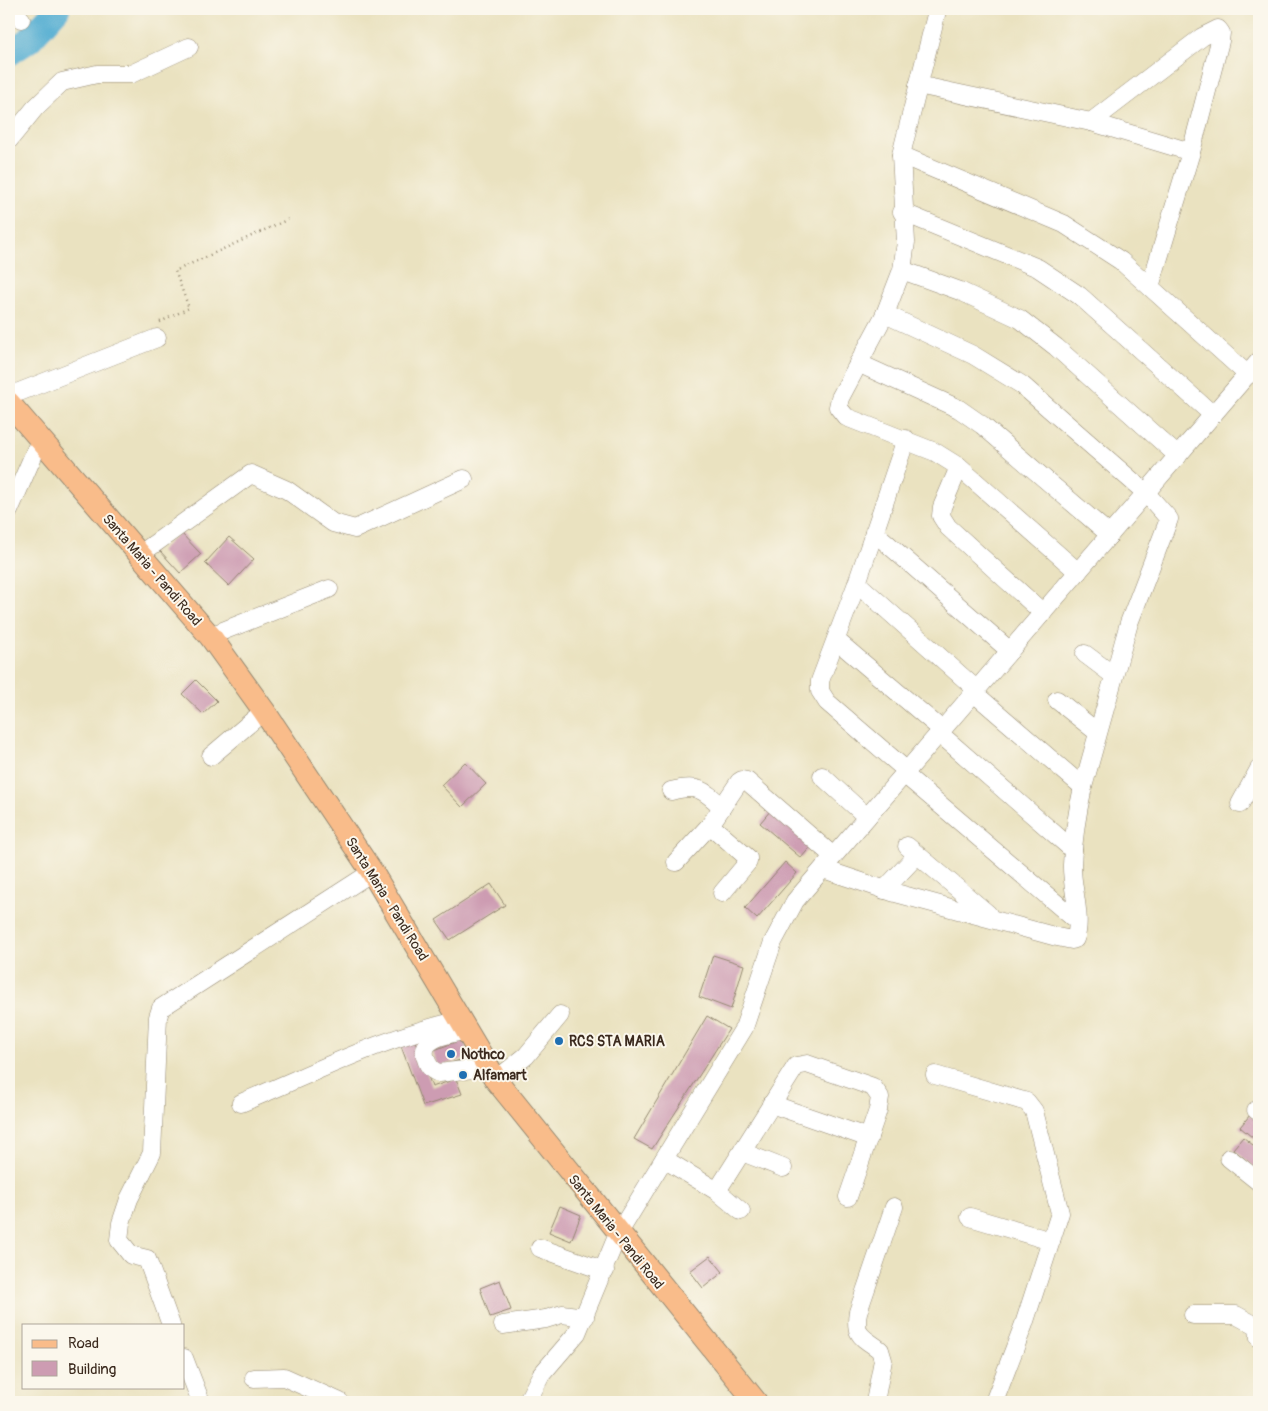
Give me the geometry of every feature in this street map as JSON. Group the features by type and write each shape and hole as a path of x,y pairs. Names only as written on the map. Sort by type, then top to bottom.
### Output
{"main road":[{"name":"Santa Maria - Pandi Road","path":"9,402 139,556 178,596 210,636 264,711 372,872 465,1025 492,1074 618,1234 756,1402"}],"street":[{"path":"936,15 901,154 902,212 906,242 902,270 885,314 840,398 838,407 841,413 936,452 959,468 1078,572"},
{"path":"1091,122 1202,37 1218,29 1221,33 1191,152 1150,287"},
{"path":"9,140 35,108 62,82 98,74 132,74 189,47"},
{"path":"918,85 1091,122 1191,152"},
{"path":"901,154 1064,224 1121,261 1248,375"},
{"path":"902,212 1038,268 1080,296 1213,415"},
{"path":"902,270 960,291 1020,319 1056,347 1178,456"},
{"path":"676,862 710,825 739,782 746,780 828,863 884,890 1072,940 1076,936 1077,921 1072,867 1083,788 1113,675 1124,618 1169,519 1146,493 1022,384 973,355 885,314"},
{"path":"9,396 157,338"},
{"path":"527,1402 541,1375 578,1333 605,1271 618,1234 744,1028 773,942 795,901 1259,361"},
{"path":"858,363 959,409 982,425 1110,536"},
{"path":"906,439 857,583 820,681 820,691 827,702 1077,921"},
{"path":"9,511 40,440"},
{"path":"959,468 942,507 941,516 948,527 1043,613"},
{"path":"139,556 250,474 287,490 333,523 355,529 464,479"},
{"path":"874,532 1010,651"},
{"path":"857,583 1083,788"},
{"path":"210,636 329,589"},
{"path":"836,640 1073,850"},
{"path":"1085,654 1113,675"},
{"path":"1057,700 1097,732"},
{"path":"211,756 264,711"},
{"path":"1240,804 1259,769"},
{"path":"822,776 867,817"},
{"path":"671,791 684,788 698,788 708,793 722,807"},
{"path":"710,825 748,858 748,862 722,893"},
{"path":"884,890 912,850 992,918"},
{"path":"171,1324 147,1259 130,1255 119,1240 121,1223 129,1200 152,1153 158,1016 161,1008 372,872"},
{"path":"465,1025 431,1041 424,1047 423,1053 427,1064 433,1071 439,1073 492,1074 526,1056 560,1015"},
{"path":"241,1102 389,1041 429,1027 465,1025"},
{"path":"718,1191 796,1066 807,1064 873,1087 880,1096 878,1110 848,1197"},
{"path":"935,1074 1027,1102 1034,1110 1060,1213 1024,1324 994,1402"},
{"path":"771,1104 869,1138"},
{"path":"742,1152 783,1168"},
{"path":"1229,1158 1259,1182"},
{"path":"664,1159 718,1191 741,1210"},
{"path":"875,1402 883,1360 880,1350 860,1336 856,1326 858,1312 894,1206"},
{"path":"970,1217 1051,1241"},
{"path":"540,1248 605,1271"},
{"path":"503,1325 546,1319 562,1314 586,1317"},
{"path":"1193,1315 1236,1315 1258,1327 1259,1338"},
{"path":"185,1361 201,1402"},
{"path":"254,1378 284,1377 340,1402"}],"path":[{"path":"157,338 159,322 189,308 175,271 291,218"}],"building":[{"path":"180,532 201,554 180,573 160,551"},
{"path":"229,537 254,559 229,586 205,563"},
{"path":"196,680 217,701 203,714 182,694"},
{"path":"465,762 486,784 462,807 441,785"},
{"path":"771,810 812,845 801,858 760,823"},
{"path":"785,862 797,873 757,919 745,908"},
{"path":"491,884 505,905 450,940 436,920"},
{"path":"713,955 744,965 731,1009 699,997"},
{"path":"707,1016 729,1029 652,1149 634,1139"},
{"name":"Nothco","path":"463,1039 470,1057 437,1067 432,1051"},
{"path":"415,1041 432,1087 456,1079 462,1094 423,1106 401,1046"},
{"path":"1250,1115 1259,1123 1259,1143 1240,1127"},
{"path":"1243,1137 1259,1150 1259,1171 1233,1149"},
{"path":"560,1206 581,1215 571,1241 549,1232"},
{"path":"710,1256 723,1272 703,1288 690,1271"},
{"path":"500,1280 511,1310 490,1317 480,1288"}],"waterway":[{"path":"9,53 29,40 57,9"}],"place":[{"name":"RCS STA MARIA","path":"559,1041"},
{"name":"Nothco","path":"451,1054"},
{"name":"Alfamart","path":"463,1075"}]}
